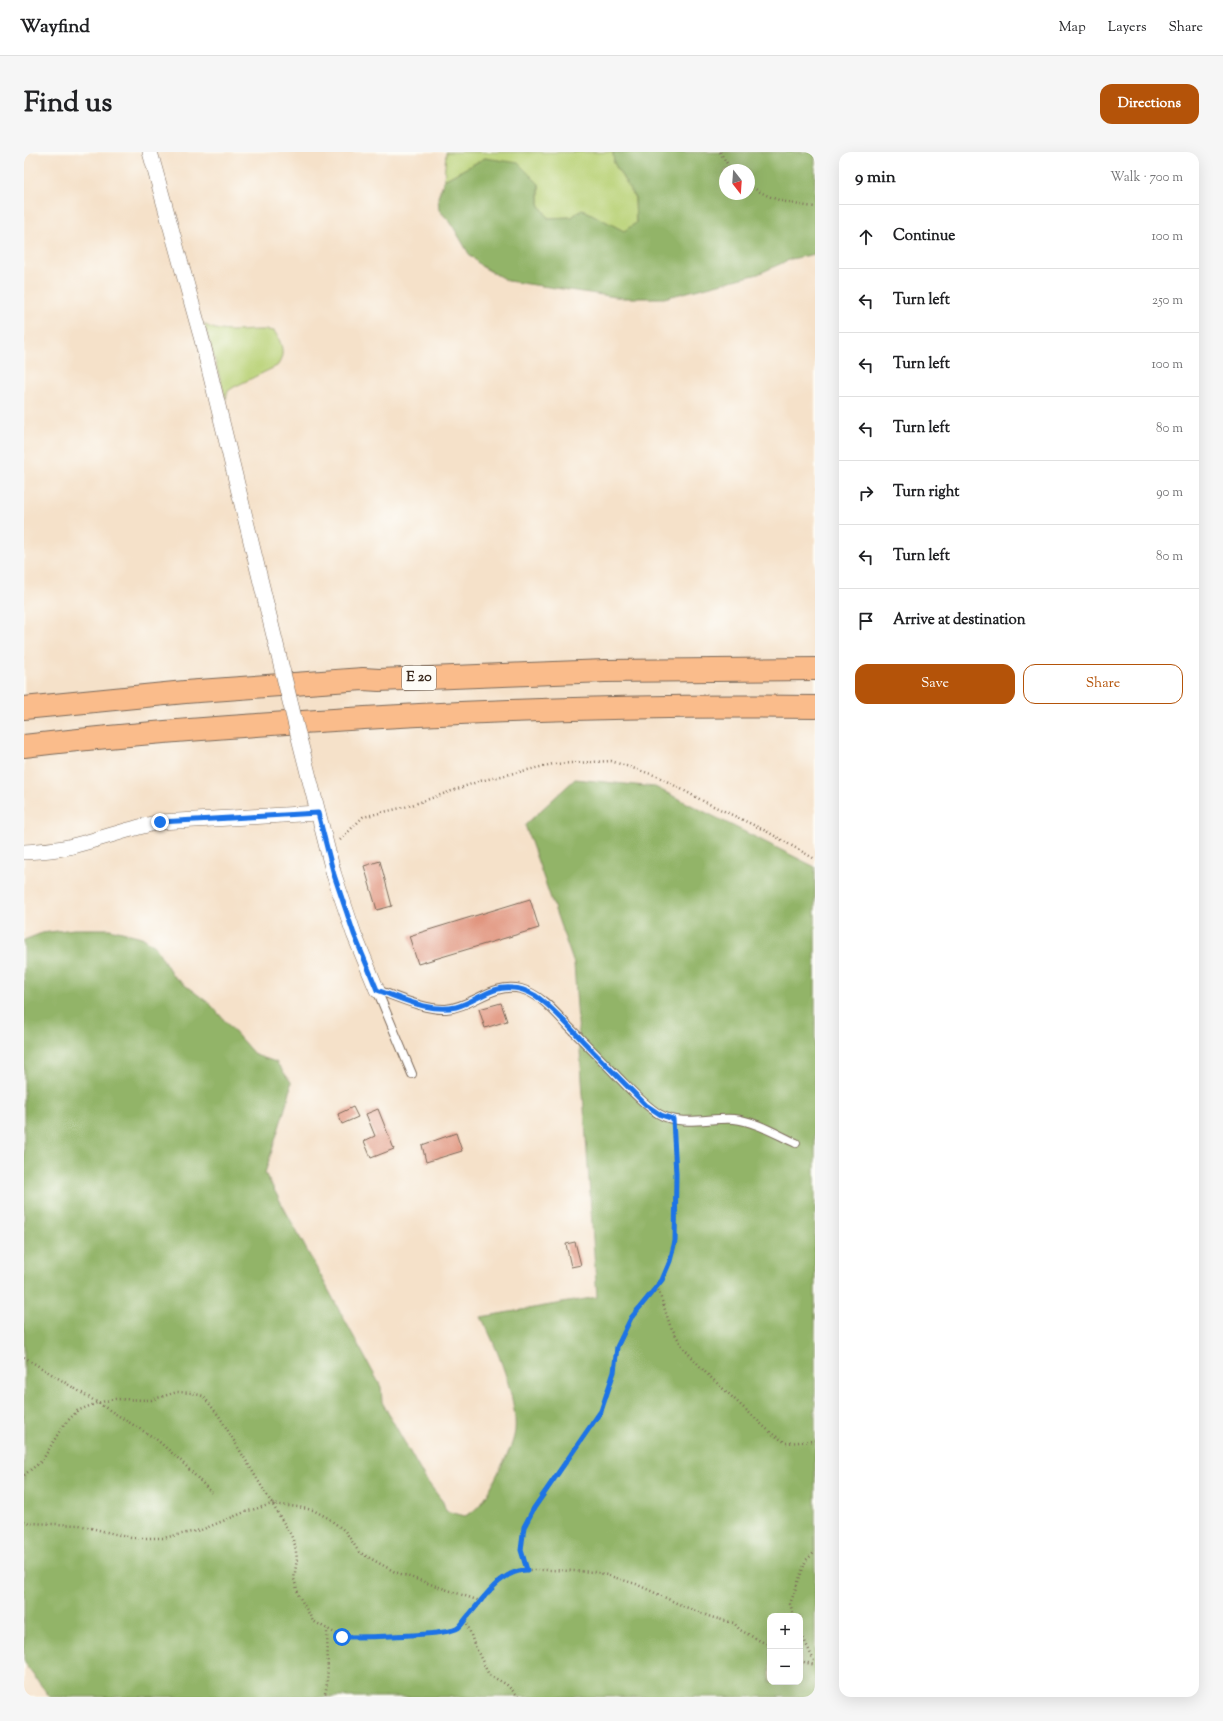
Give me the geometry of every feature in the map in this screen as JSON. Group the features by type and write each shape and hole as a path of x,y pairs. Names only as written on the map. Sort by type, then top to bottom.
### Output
{"highway":[{"name":"E 20","path":"24,708 185,692 363,679 379,680 605,671 815,669"},
{"path":"24,746 224,727 425,714 613,708 815,707"}],"street":[{"path":"150,152 202,340 330,861 354,934 377,990"},
{"path":"24,852 44,851 76,846 140,826 160,822 318,813"}],"lane":[{"path":"377,990 428,1007 446,1009 458,1006 485,993 500,988 512,987 522,990 536,996 556,1014 646,1105 661,1115 673,1119 701,1120 722,1118 748,1121 796,1143"},
{"path":"377,990 412,1074"}],"path":[{"path":"720,152 727,164"},
{"path":"755,189 788,204 815,208"},
{"path":"330,861 341,838 363,816 409,806 480,780 553,764 610,761 657,776 705,802 766,831 815,859"},
{"path":"527,1570 521,1550 524,1527 534,1508 601,1411 614,1372 617,1347 631,1318 662,1280 670,1261 675,1241 676,1174 673,1119"},
{"path":"657,1286 670,1325 682,1346 706,1372 771,1433 786,1443 807,1443 815,1441"},
{"path":"24,1357 156,1439 181,1461 212,1493"},
{"path":"24,1475 42,1461 62,1427 76,1411 97,1403 114,1399 151,1400 177,1392 192,1393 203,1396 219,1416 292,1535 297,1559 294,1579 299,1596 313,1621 342,1637 376,1637 441,1633 458,1628 480,1601 501,1579 519,1570 527,1570 597,1572 636,1584 683,1606 734,1624 740,1630 767,1644"},
{"path":"24,1521 29,1523 79,1525 131,1538 163,1538 201,1530 239,1514 272,1504 298,1507 313,1510 328,1518 345,1531 359,1552 395,1572 480,1601"},
{"path":"793,1613 790,1604 806,1560 815,1552"},
{"path":"465,1619 474,1644 489,1675 506,1684 519,1697"},
{"path":"324,1697 326,1692 327,1629"},
{"path":"803,1637 815,1664"},
{"path":"803,1662 815,1664"}],"green space":[{"path":"446,152 613,152 614,163 635,198 636,223 624,232 582,209 572,217 548,218 539,204 539,184 485,158 444,180"},
{"path":"613,152 815,152 815,254 791,259 758,274 664,298 623,298 508,281 481,266 469,254 451,223 439,210 438,197 444,180 485,158 518,163 539,184 539,204 548,218 572,217 582,209 624,231 636,223 635,198 614,163"},
{"path":"204,324 212,328 229,331 274,331 282,348 280,362 277,366 228,391 226,399"},
{"path":"575,779 655,787 815,867 815,1697 50,1697 24,1663 24,940 42,933 74,929 110,929 142,937 155,946 173,976 210,1004 255,1055 276,1062 291,1082 290,1092 265,1173 381,1387 382,1402 424,1477 443,1502 446,1511 465,1516 480,1505 487,1495 510,1449 515,1431 515,1418 510,1388 493,1342 481,1317 597,1297 574,964 525,825"}],"building":[{"path":"380,861 392,906 377,910 364,866"},
{"path":"530,899 539,928 418,964 409,936"},
{"path":"501,1003 507,1021 485,1028 479,1009"},
{"path":"353,1107 358,1117 342,1124 338,1114"},
{"path":"378,1109 394,1149 371,1158 364,1141 375,1136 366,1114"},
{"path":"456,1133 462,1151 426,1162 422,1145"},
{"path":"575,1242 581,1265 571,1267 566,1244"}],"route":[{"path":"160,822 318,813 334,875 354,934 377,990 428,1007 446,1009 458,1006 485,993 500,988 512,987 536,996 556,1014 646,1105 661,1115 673,1119 676,1174 675,1241 670,1261 662,1280 631,1318 617,1347 614,1372 601,1411 534,1508 524,1527 521,1550 527,1570 519,1570 501,1579 480,1601 458,1628 441,1633 376,1637 342,1637"}]}
